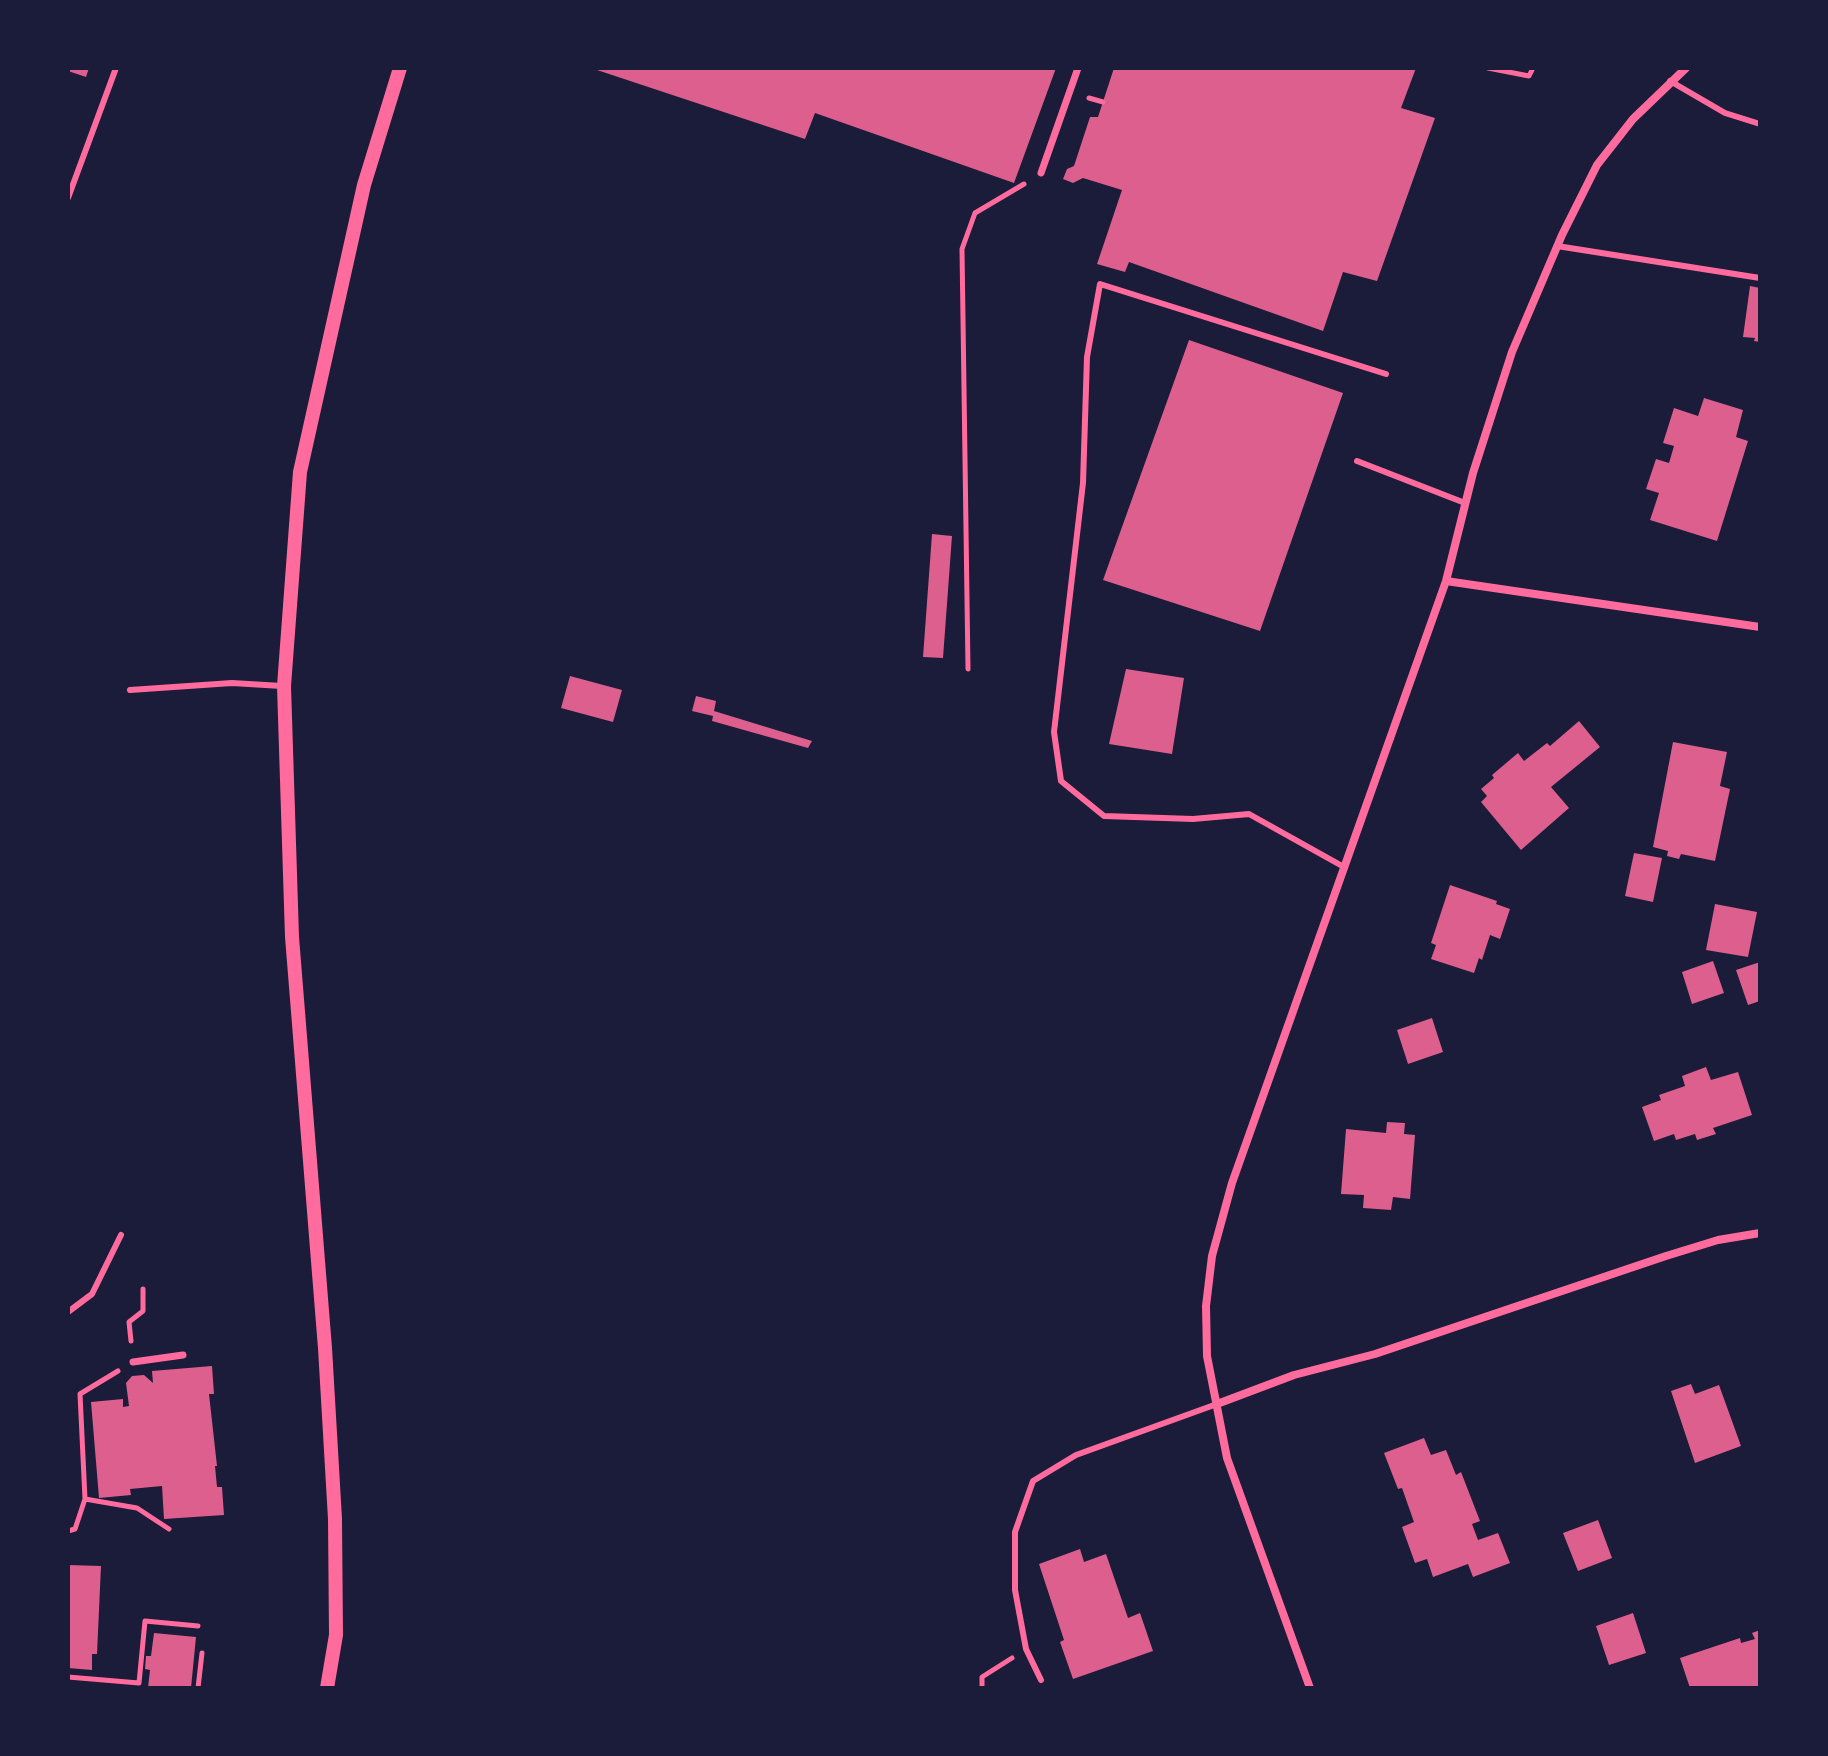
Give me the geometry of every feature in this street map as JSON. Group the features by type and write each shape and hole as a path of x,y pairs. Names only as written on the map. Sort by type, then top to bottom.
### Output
{"street":[{"path":"327,1688 336,1635 335,1511 292,937 284,686 300,472 364,185 400,68"},
{"path":"1041,173 1078,68"},
{"path":"1310,1688 1227,1458 1207,1344 1206,1306 1212,1256 1232,1183 1446,581 1465,503 1512,352 1557,246 1597,165 1633,119 1686,68"},
{"path":"1446,581 1760,627"},
{"path":"1217,1404 1294,1375 1375,1354 1666,1256 1718,1240 1760,1233"},
{"path":"133,1362 183,1355"}],"lane":[{"path":"68,198 116,68"},
{"path":"1670,81 1725,113 1760,124"},
{"path":"1557,246 1760,278"},
{"path":"1344,867 1249,814 1193,819 1104,816 1061,781 1054,732 1083,483 1087,357 1100,284 1386,374"},
{"path":"1357,461 1465,503"},
{"path":"130,690 232,683 284,686"},
{"path":"68,1312 92,1294 121,1235"},
{"path":"1041,1680 1026,1649 1015,1590 1015,1532 1033,1481 1076,1455 1217,1404"}],"path":[{"path":"1488,68 1529,76 1533,68"},
{"path":"968,669 962,249 975,213 1041,173"},
{"path":"68,1531 75,1529 85,1499 80,1394 133,1362 129,1322 143,1311 143,1289"},
{"path":"85,1499 137,1508 169,1529"},
{"path":"68,1677 139,1685 145,1621 198,1626"},
{"path":"982,1688 982,1677 1026,1649"},
{"path":"198,1688 202,1653"}],"building":[{"path":"68,68 89,68 86,77 68,71"},
{"path":"1056,68 1014,183 815,113 805,139 594,69"},
{"path":"1114,68 1416,68 1401,108 1435,118 1377,281 1343,272 1323,331 1129,262 1125,272 1097,264 1122,190 1083,178 1073,183 1063,179 1067,169 1074,166 1090,117 1098,117"},
{"path":"1750,286 1760,288 1760,342 1754,341 1755,338 1743,337"},
{"path":"1189,340 1343,393 1260,631 1103,580"},
{"path":"1704,398 1743,410 1736,437 1748,441 1717,541 1650,520 1659,493 1646,489 1656,459 1669,463 1674,446 1663,443 1674,408 1698,416"},
{"path":"932,534 952,536 943,658 923,657"},
{"path":"1126,669 1184,678 1172,754 1109,744"},
{"path":"570,676 622,690 613,722 561,708"},
{"path":"696,696 716,701 714,711 812,741 808,748 712,721 713,716 692,711"},
{"path":"1579,721 1600,747 1551,787 1569,808 1521,850 1481,802 1487,796 1481,789 1518,753 1524,761 1547,743 1550,746"},
{"path":"1673,742 1727,752 1720,786 1730,789 1715,861 1681,854 1679,859 1667,856 1668,851 1653,847"},
{"path":"1634,853 1662,858 1653,902 1625,896"},
{"path":"1450,885 1497,901 1496,904 1510,909 1500,939 1490,935 1474,973 1431,959 1436,945 1431,943"},
{"path":"1715,904 1757,912 1748,957 1706,950"},
{"path":"1713,961 1724,993 1692,1004 1682,972"},
{"path":"1760,962 1760,1001 1748,1005 1736,970"},
{"path":"1432,1018 1443,1052 1408,1064 1397,1030"},
{"path":"1706,1067 1711,1080 1738,1072 1752,1115 1713,1128 1716,1134 1697,1140 1695,1134 1676,1140 1674,1134 1654,1141 1642,1107 1661,1100 1659,1095 1685,1086 1682,1076"},
{"path":"1387,1122 1405,1123 1404,1134 1415,1135 1410,1199 1393,1197 1391,1210 1363,1208 1364,1195 1341,1194 1346,1129 1386,1133"},
{"path":"212,1366 214,1394 209,1394 217,1487 222,1487 224,1515 164,1519 162,1486 130,1489 131,1495 99,1498 91,1402 123,1399 123,1407 129,1406 126,1383 132,1376 144,1375 153,1383 152,1371"},
{"path":"1691,1384 1695,1394 1719,1385 1741,1446 1695,1463 1671,1391"},
{"path":"1424,1438 1431,1455 1446,1450 1456,1475 1461,1472 1480,1521 1472,1524 1478,1540 1498,1533 1510,1563 1473,1577 1468,1564 1433,1577 1427,1559 1415,1563 1402,1527 1414,1522 1402,1488 1398,1489 1384,1453"},
{"path":"1598,1520 1612,1558 1578,1571 1563,1533"},
{"path":"1080,1549 1084,1562 1106,1554 1128,1618 1140,1613 1153,1651 1073,1679 1060,1642 1064,1640 1039,1564"},
{"path":"68,1565 101,1566 97,1654 92,1654 92,1670 68,1668"},
{"path":"1633,1613 1646,1653 1609,1665 1596,1626"},
{"path":"1760,1630 1760,1688 1690,1688 1680,1658 1740,1638 1741,1643 1755,1639 1752,1633"},
{"path":"154,1633 196,1637 191,1688 148,1688 150,1670 145,1669 146,1656 151,1656"}]}
